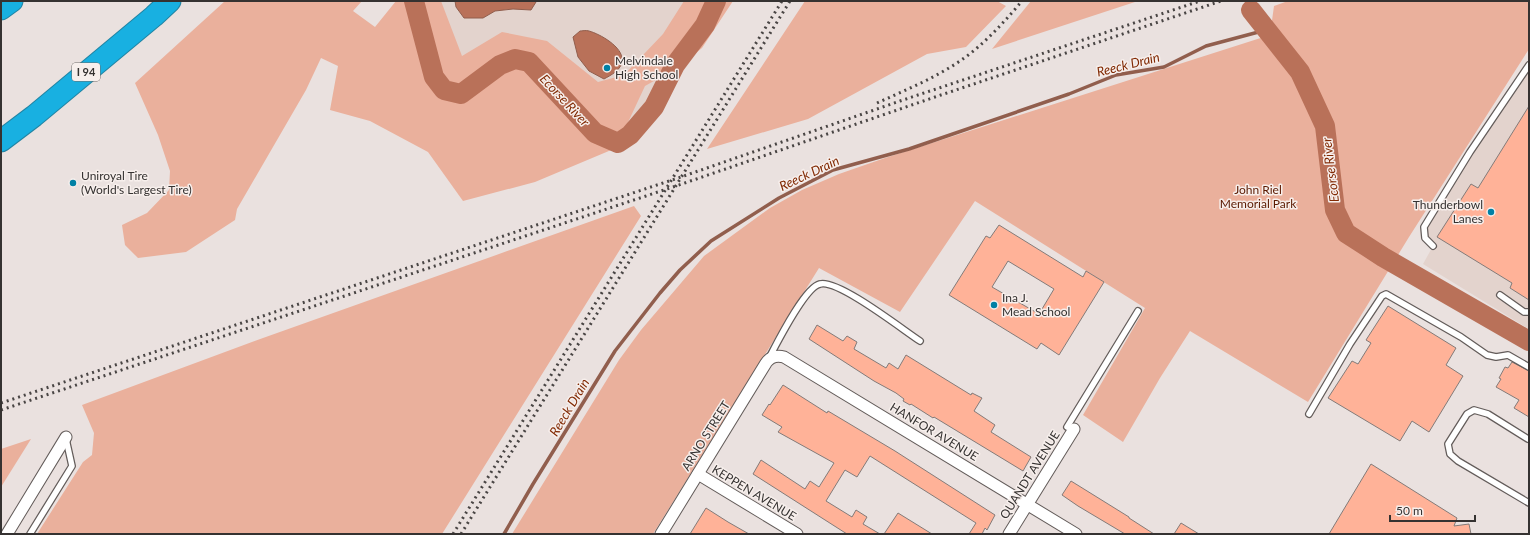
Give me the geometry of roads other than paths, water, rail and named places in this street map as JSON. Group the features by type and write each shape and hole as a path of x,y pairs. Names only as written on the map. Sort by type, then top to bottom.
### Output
{"highway":[{"path":"1,9 12,1"},
{"name":"I 94","path":"1,141 34,116 170,1"}],"street":[{"name":"HANFOR AVENUE","path":"772,358 784,357 1028,503 1076,534"},
{"name":"ARNO STREET","path":"661,534 772,358"},
{"name":"QUANDT AVENUE","path":"1009,534 1070,428"},
{"path":"7,534 66,437"},
{"name":"KEPPEN AVENUE","path":"698,474 797,534"}],"lane":[{"path":"1434,246 1425,238 1424,227 1470,152 1529,65"},
{"path":"772,358 786,327 811,289 821,283 848,292 920,341"},
{"path":"1309,414 1350,344 1382,296 1386,294 1460,337 1487,355 1496,357 1508,355 1529,367"},
{"path":"1500,295 1524,312 1529,312"},
{"path":"1070,428 1138,311"},
{"path":"1528,439 1488,414 1474,410 1467,414 1448,444 1450,454 1458,461 1529,503"},
{"path":"30,534 72,466 66,437"}],"waterway":[{"name":"Ecorse River","path":"414,1 434,77 444,90 461,94 500,65 515,59 529,62 595,133 618,143 630,135 654,107 675,65 705,25 716,1"},
{"name":"Ecorse River","path":"1251,10 1300,72 1325,126 1335,210 1346,233 1383,257 1529,341"},
{"name":"Reeck Drain","path":"504,534 615,351 660,293 680,270 711,241 779,198 833,170 909,149 1069,94 1116,75 1164,67 1206,46 1266,30"}],"railway":[{"path":"453,534 782,1"},
{"path":"461,534 790,1"},
{"path":"877,103 935,76 967,56 996,30 1022,1"},
{"path":"1,403 681,177 900,101 1200,1"},
{"path":"1,410 676,186 1221,1"}],"place":[{"name":"Melvindale High School","path":"607,68"},
{"name":"Uniroyal Tire (World's Largest Tire)","path":"73,183"},
{"name":"Thunderbowl Lanes","path":"1491,212"},
{"name":"Ina J. Mead School","path":"994,305"}],"park label":[{"name":"John Riel Memorial Park","path":"1258,197"}]}
